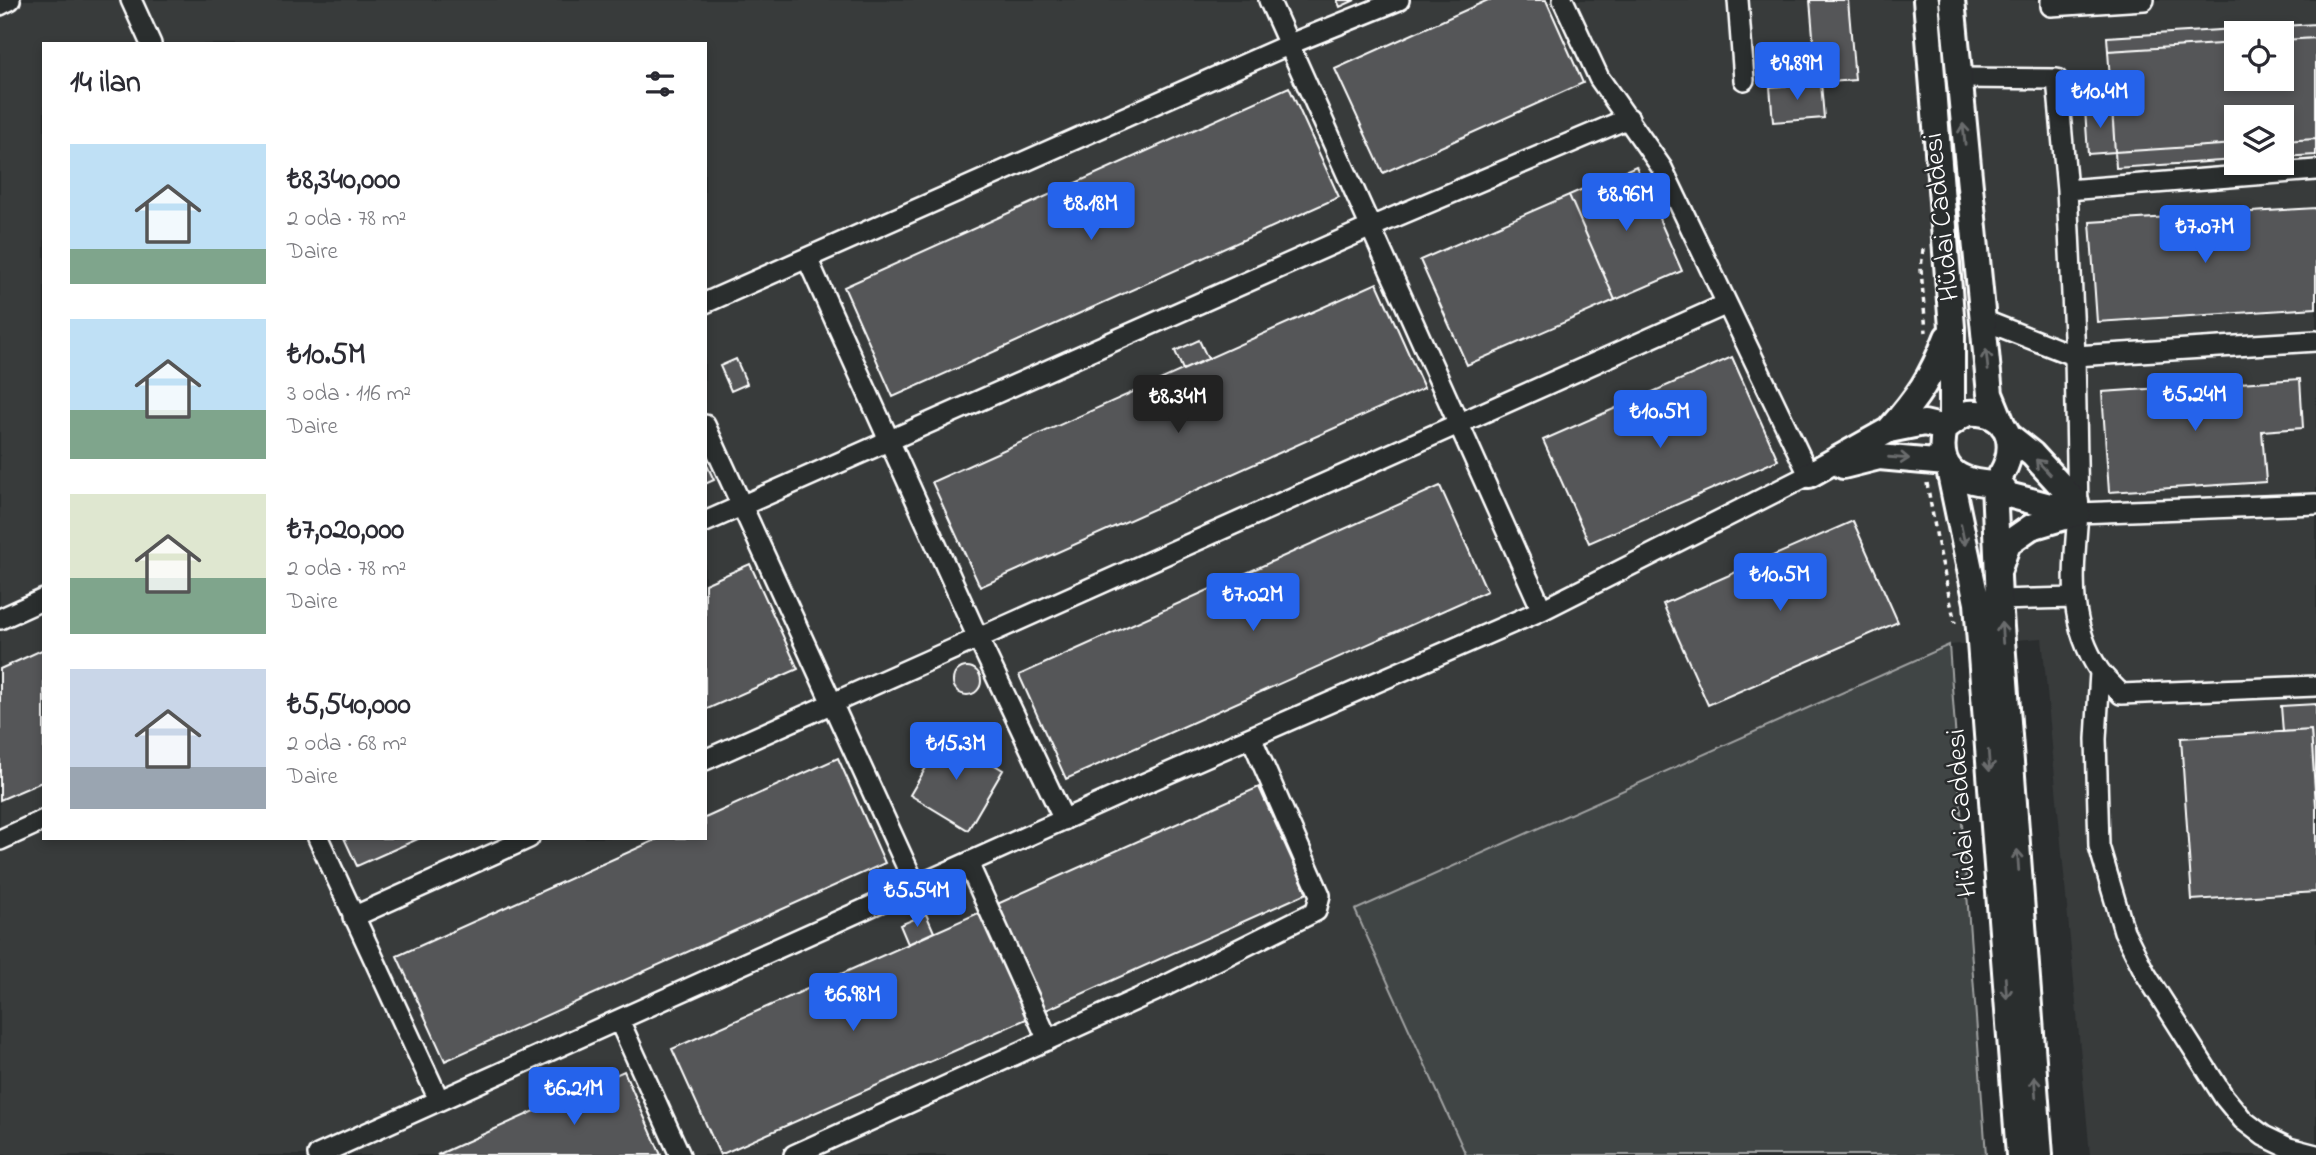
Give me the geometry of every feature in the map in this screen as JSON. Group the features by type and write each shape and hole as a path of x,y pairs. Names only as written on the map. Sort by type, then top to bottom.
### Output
{"street":[{"path":"0,5 10,0"},
{"path":"131,0 150,42"},
{"path":"1269,0 1542,610"},
{"path":"707,302 1290,44 1399,0"},
{"path":"1563,0 1599,78 1662,168 1809,475"},
{"path":"1738,0 1744,80"},
{"name":"Hüdai Caddesi","path":"1927,0 1952,327 1949,425"},
{"name":"Hüdai Caddesi","path":"1952,0 1990,394 2006,430"},
{"path":"2051,0 2051,6 2144,0"},
{"path":"1958,78 2057,79 2067,190 2075,356 2077,507 2074,598 2081,637 2100,672 2121,694 2316,686"},
{"path":"707,521 1371,227 1629,118"},
{"path":"2067,190 2316,170"},
{"path":"807,258 978,638 1064,820"},
{"path":"707,759 1727,304"},
{"path":"1983,320 2075,356 2316,341"},
{"path":"318,1155 1064,820 1542,610 1809,475 1889,429 1918,397 1936,366 1952,327"},
{"path":"1889,429 1924,424 1949,425 1968,413 1996,419 2032,454 2077,507"},
{"path":"1949,425 1942,450 1947,466 1969,481 1996,482 2008,495 2077,507 2316,504"},
{"path":"707,430 916,887"},
{"path":"1996,482 2008,464 2010,444 2006,430"},
{"path":"1809,475 1879,457 1947,466"},
{"name":"Hüdai Caddesi","path":"1947,466 1977,603 2019,1155"},
{"name":"Hüdai Caddesi","path":"1996,482 1999,600 2040,1155"},
{"path":"1998,573 2008,542 2031,527 2077,507"},
{"path":"1999,600 2074,598"},
{"path":"0,619 42,600"},
{"path":"2100,672 2096,739 2099,846 2124,931 2145,972 2224,1097 2243,1120 2264,1136 2289,1148 2316,1155"},
{"path":"794,1155 1155,991 1316,911 1320,895 1251,737"},
{"path":"0,840 42,821"},
{"path":"319,840 439,1100"},
{"path":"353,917 525,840"},
{"path":"968,863 1048,1040"},
{"path":"618,1020 680,1155"}],"shaded area":[{"path":"0,0 2316,0 2316,1155 2090,1155 2042,638 1949,645 1355,910 1466,1155 0,1155"},
{"path":"1949,645 1986,1155 1466,1155 1355,910"}],"building":[{"path":"1337,0 1355,0 1340,7"},
{"path":"1488,0 1546,0 1583,83 1383,173 1335,69"},
{"path":"1810,0 1848,0 1855,80 1817,83"},
{"path":"2316,24 2316,38 2294,39 2294,25"},
{"path":"2224,30 2224,44 2108,51 2107,37"},
{"path":"2316,38 2316,139 2294,140 2294,105 2224,105 2224,145 2115,152 2108,51 2224,44 2224,91 2294,91 2294,39"},
{"path":"1821,83 1824,118 1773,122 1770,87"},
{"path":"1289,87 1339,197 893,397 844,287"},
{"path":"2112,107 2115,152 2088,154 2085,109"},
{"path":"2316,139 2316,155 2294,156 2294,140"},
{"path":"2224,145 2224,161 2116,168 2115,152"},
{"path":"1636,166 1682,271 1615,300 1569,195"},
{"path":"1569,195 1615,300 1467,365 1420,260"},
{"path":"2316,208 2316,308 2097,322 2090,222"},
{"path":"1377,283 1424,388 980,587 932,482"},
{"path":"1199,340 1208,359 1183,370 1175,351"},
{"path":"1732,357 1778,460 1589,543 1543,440"},
{"path":"736,359 747,384 731,391 720,366"},
{"path":"2300,379 2303,428 2262,431 2266,482 2109,492 2102,392"},
{"path":"707,465 714,480 707,483"},
{"path":"1440,486 1487,591 1066,779 1019,675"},
{"path":"1853,521 1898,622 1708,705 1663,604"},
{"path":"750,564 798,669 707,709 707,583"},
{"path":"42,650 42,782 0,800 0,669"},
{"path":"967,667 977,671 981,681 977,691 967,695 957,691 953,681 957,671"},
{"path":"2316,704 2316,806 2311,730 2283,732 2281,706"},
{"path":"2311,730 2316,806 2316,892 2192,900 2181,738"},
{"path":"945,735 1003,770 968,830 910,795"},
{"path":"838,758 885,863 445,1061 397,956 656,840 707,840 707,817"},
{"path":"1259,787 1307,893 1044,1011 995,905"},
{"path":"345,840 416,840 357,866"},
{"path":"985,910 1033,1016 720,1155 672,1049"},
{"path":"926,914 934,932 908,944 900,925"},
{"path":"624,1071 661,1155 437,1155"}]}
